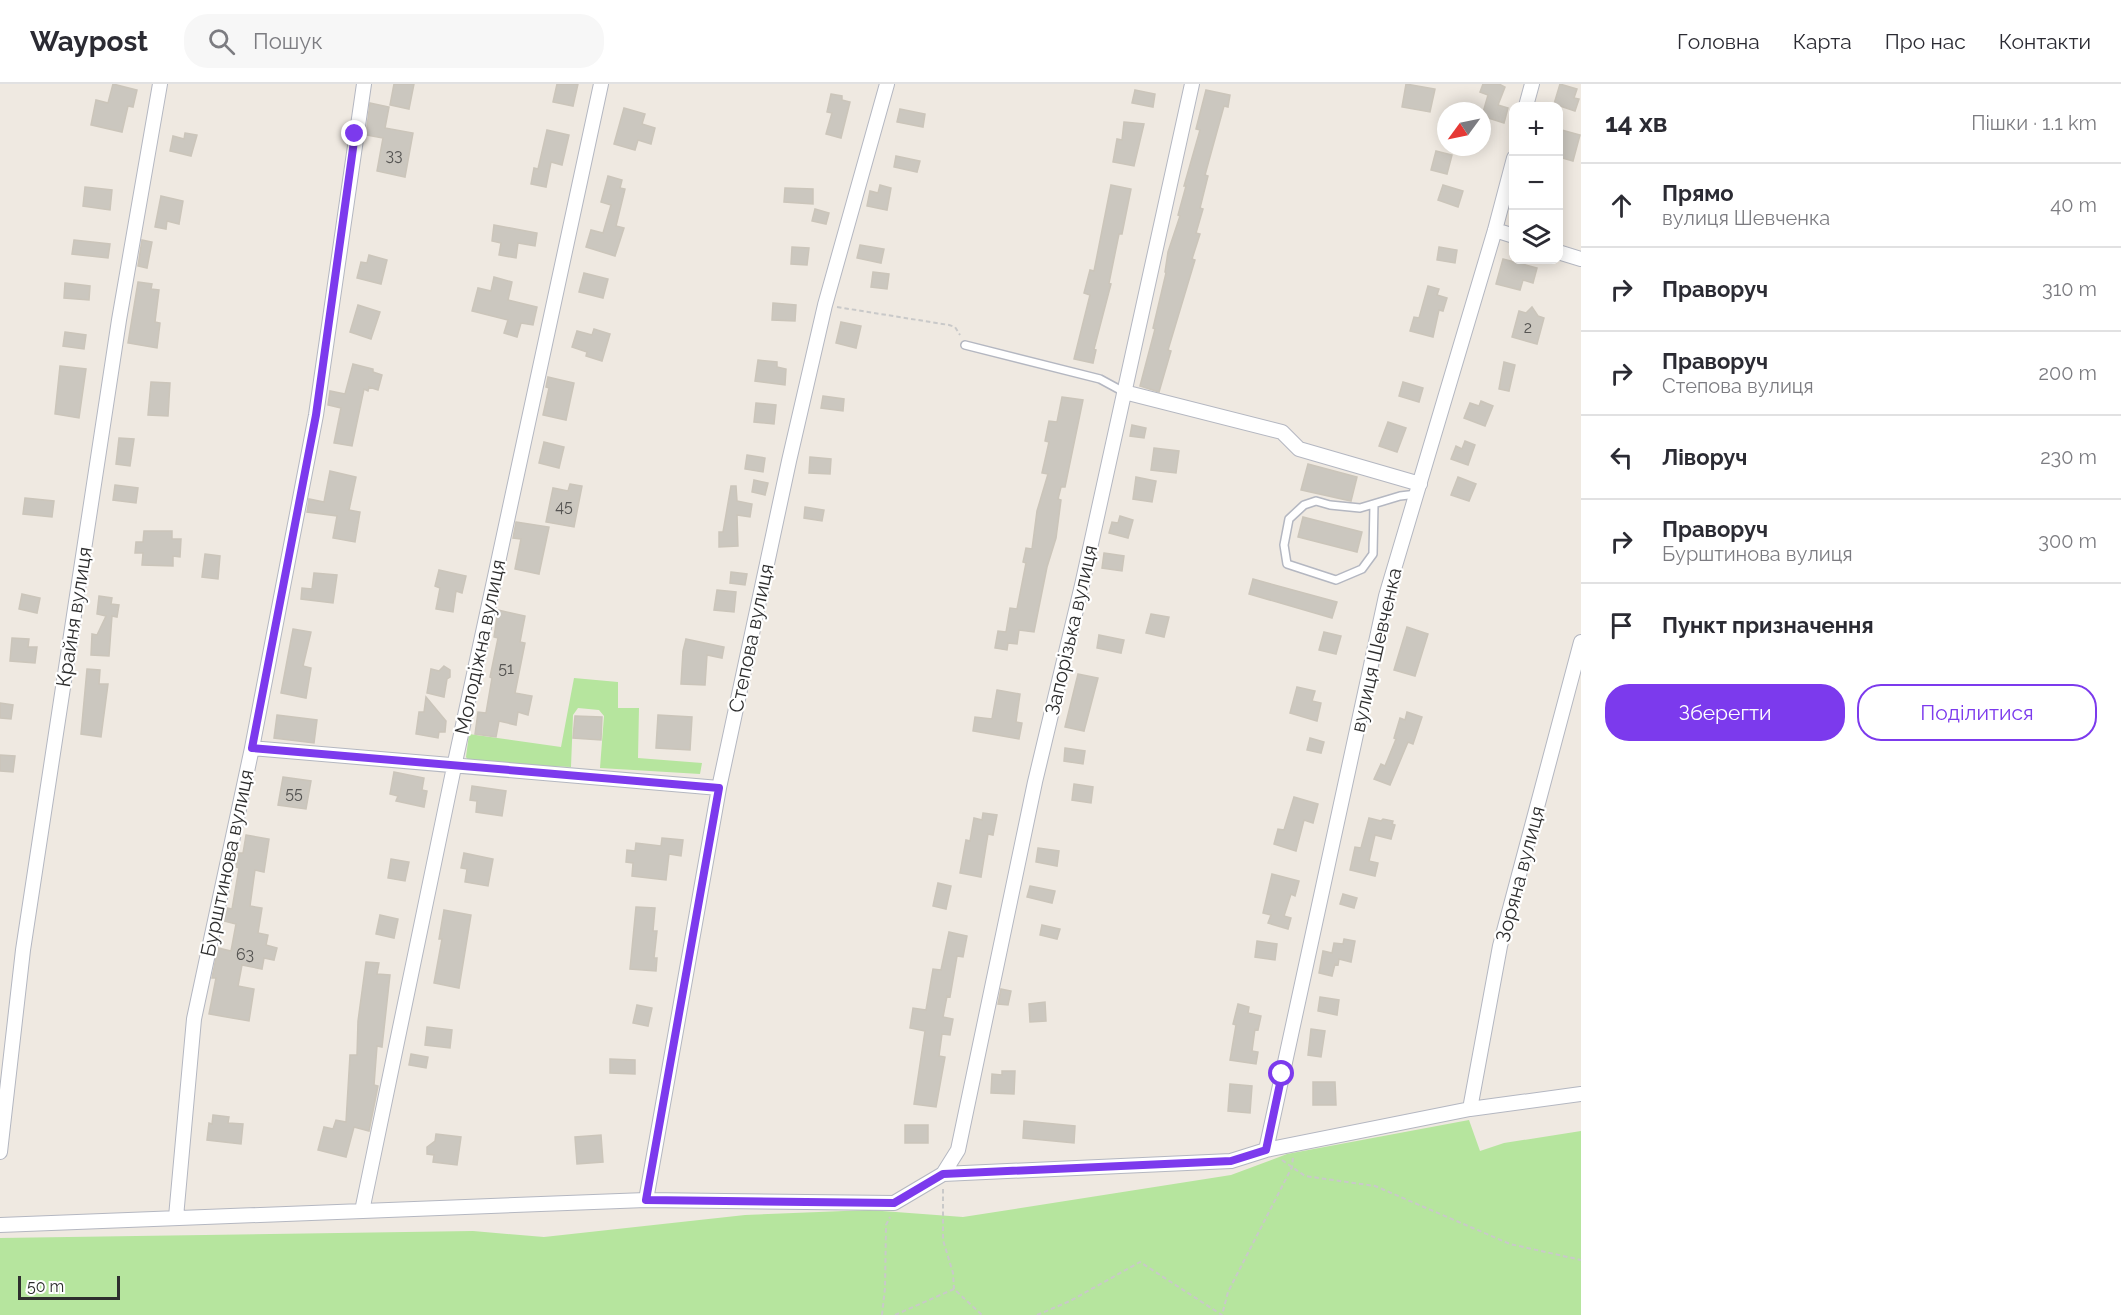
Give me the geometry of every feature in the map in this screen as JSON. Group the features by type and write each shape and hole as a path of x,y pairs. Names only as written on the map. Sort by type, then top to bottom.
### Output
{"street":[{"name":"Крайня вулиця","path":"0,1152 23,950 119,320 160,84"},
{"name":"Бурштинова вулиця","path":"176,1217 196,1009 252,748 316,415 364,84"},
{"name":"Молодіжна вулиця","path":"362,1211 454,767 601,84"},
{"name":"Степова вулиця","path":"646,1200 719,788 789,461 825,305 887,84"},
{"name":"Запорізька вулиця","path":"943,1174 958,1150 1035,782 1192,84"},
{"path":"1527,102 1532,84"},
{"name":"вулиця Шевченка","path":"1266,1150 1386,596 1496,230 1509,178"},
{"path":"1496,230 1509,234"},
{"path":"1563,254 1581,259"},
{"path":"1124,392 1282,432 1299,449 1418,489"},
{"name":"Зоряна вулиця","path":"1470,1109 1500,946 1581,642"},
{"path":"252,748 719,788"},
{"path":"0,1225 646,1200 894,1203 943,1174 1231,1161 1266,1150 1470,1109 1581,1094"}],"lane":[{"path":"965,345 1100,379 1124,392"},
{"path":"1374,504 1373,554 1362,568 1336,580 1287,564 1284,545 1289,519 1304,505 1316,501 1360,508 1418,489"}],"path":[{"path":"825,305 949,325 959,331 965,345"},
{"path":"1037,1315 1070,1301 1140,1262 1222,1315 1228,1292 1292,1167 1294,1144"},
{"path":"1266,1150 1305,1176 1375,1186 1510,1245 1581,1260"},
{"path":"943,1174 943,1240 953,1273 954,1289 982,1315"},
{"path":"882,1315 886,1225 894,1203"},
{"path":"895,1315 954,1289"}],"green space":[{"path":"574,678 618,682 618,708 639,708 638,758 702,763 700,774 600,768 604,716 599,710 578,708 573,715 571,767 469,762 466,757 469,734 561,747"},
{"path":"1469,1120 1480,1151 1504,1143 1581,1131 1581,1315 0,1315 0,1238 473,1231 544,1237 745,1215 869,1210 963,1217 1231,1175 1287,1154"}],"building":[{"path":"113,84 137,90 133,107 128,106 122,132 91,125 96,100 108,103"},
{"path":"394,84 414,84 409,109 390,105"},
{"path":"557,84 578,84 573,106 553,102"},
{"path":"1406,84 1435,89 1430,112 1402,107"},
{"path":"1483,84 1499,84 1505,87 1498,105 1508,108 1504,123 1491,119 1491,102 1486,102 1488,95 1480,92"},
{"path":"1560,84 1577,89 1574,98 1579,99 1575,111 1563,107 1563,102 1555,102"},
{"path":"1135,90 1155,94 1153,107 1132,103"},
{"path":"1206,90 1230,95 1228,107 1224,106 1205,175 1208,176 1200,208 1203,209 1196,233 1200,234 1192,259 1195,260 1168,350 1171,351 1159,392 1140,386 1155,329 1153,328 1166,273 1168,252 1180,216 1178,215 1186,186 1184,186 1200,130 1196,129"},
{"path":"831,94 842,96 842,100 850,102 841,138 826,134 832,113 827,112"},
{"path":"370,103 389,107 385,128 413,133 405,177 377,171 383,138 366,135"},
{"path":"624,108 645,114 642,124 655,128 651,144 638,140 635,150 614,144"},
{"path":"900,109 925,114 923,127 897,122"},
{"path":"1124,122 1144,124 1134,166 1113,162 1117,139 1122,140"},
{"path":"547,130 569,135 562,165 551,162 546,187 531,184 534,168 538,169"},
{"path":"1563,130 1580,135 1573,161 1563,158"},
{"path":"185,133 197,135 191,156 170,151 173,136 184,139"},
{"path":"1436,151 1437,156 1452,156 1447,174 1431,170"},
{"path":"896,156 920,161 917,172 894,167"},
{"path":"608,176 622,180 620,188 625,189 616,226 624,228 615,256 586,247 591,230 603,233 611,205 601,202"},
{"path":"880,185 891,188 887,210 867,206 870,191 878,193"},
{"path":"1111,185 1131,189 1122,234 1119,234 1109,283 1111,284 1094,349 1096,350 1093,363 1074,359 1090,295 1084,293 1090,270 1094,271"},
{"path":"1443,185 1463,191 1458,207 1438,200"},
{"path":"85,187 112,190 110,210 83,206"},
{"path":"785,188 813,189 813,204 784,202"},
{"path":"161,196 183,201 179,224 167,221 166,229 155,227"},
{"path":"815,209 829,213 826,224 812,221"},
{"path":"494,225 537,233 535,246 518,243 516,258 499,255 501,243 492,241"},
{"path":"74,240 110,244 108,258 72,254"},
{"path":"142,240 152,242 147,268 138,266"},
{"path":"860,245 884,249 881,263 857,258"},
{"path":"792,247 809,248 807,265 791,264"},
{"path":"1439,247 1457,250 1455,263 1437,260"},
{"path":"369,255 387,260 381,284 357,278 361,262 367,263"},
{"path":"1503,259 1509,261 1509,264 1522,264 1537,268 1533,283 1523,280 1520,290 1496,284"},
{"path":"873,272 889,274 887,289 871,287"},
{"path":"584,273 608,279 603,298 579,292"},
{"path":"494,277 512,282 508,300 537,307 533,325 521,323 517,337 504,333 508,320 472,311 478,288 491,291"},
{"path":"138,282 152,284 151,289 159,290 155,322 160,323 157,348 128,343"},
{"path":"65,283 90,286 89,300 64,298"},
{"path":"1428,286 1439,289 1437,295 1447,298 1443,311 1439,310 1433,337 1410,331 1414,317 1419,318"},
{"path":"773,303 796,305 795,321 772,320"},
{"path":"358,305 380,312 371,339 350,332"},
{"path":"1532,307 1538,316 1544,318 1537,344 1512,337 1519,311 1526,313"},
{"path":"841,322 861,326 856,348 836,343"},
{"path":"594,329 610,334 602,361 586,356 587,352 572,347 577,331 592,335"},
{"path":"65,332 86,335 84,349 63,346"},
{"path":"758,360 777,362 777,367 786,369 785,385 755,381"},
{"path":"1504,362 1515,365 1509,391 1499,389"},
{"path":"353,364 373,369 373,372 382,375 378,390 369,387 368,391 364,389 352,446 334,443 341,408 328,405 330,391 345,394"},
{"path":"60,366 86,369 79,418 55,414"},
{"path":"548,377 574,383 566,420 543,415 549,388 546,387"},
{"path":"151,382 170,383 168,416 148,415"},
{"path":"1403,382 1423,388 1419,402 1399,396"},
{"path":"823,396 844,399 843,411 821,408"},
{"path":"1062,397 1083,400 1065,487 1061,487 1058,499 1061,500 1056,538 1047,567 1034,632 1019,630 1017,644 1008,643 1007,650 995,648 998,631 1006,632 1010,608 1017,609 1026,563 1023,562 1026,548 1032,549 1037,511 1048,474 1042,473 1049,442 1045,441 1049,421 1057,422"},
{"path":"1481,401 1493,406 1485,426 1464,418 1470,403 1479,406"},
{"path":"756,403 776,405 774,424 754,422"},
{"path":"1388,422 1406,428 1397,452 1379,446"},
{"path":"1132,425 1146,428 1144,438 1130,436"},
{"path":"119,438 134,439 130,466 116,464"},
{"path":"1465,441 1475,445 1468,465 1451,459 1456,446 1462,449"},
{"path":"544,442 564,447 559,468 539,463"},
{"path":"1154,448 1179,451 1176,473 1151,470"},
{"path":"747,455 765,458 763,472 745,469"},
{"path":"810,457 831,459 830,474 809,473"},
{"path":"1308,464 1357,477 1351,501 1301,490"},
{"path":"330,471 356,477 349,510 360,512 355,542 333,538 337,516 307,512 309,499 324,502"},
{"path":"1136,477 1156,481 1152,502 1133,499"},
{"path":"1458,477 1476,484 1469,501 1451,495"},
{"path":"754,480 768,483 765,495 752,492"},
{"path":"570,484 582,486 574,527 546,522 553,488 568,491"},
{"path":"115,485 138,488 136,503 113,500"},
{"path":"731,486 736,486 737,501 752,504 750,517 737,515 738,546 719,547 719,532 723,532"},
{"path":"25,498 54,501 52,517 23,514"},
{"path":"805,507 824,510 822,521 804,518"},
{"path":"1120,516 1133,520 1128,538 1109,533 1112,522 1118,523"},
{"path":"1303,517 1362,532 1357,552 1298,537"},
{"path":"516,522 549,527 539,574 515,569 521,539 513,538"},
{"path":"144,531 172,531 172,539 181,539 180,557 173,556 173,566 142,565 143,553 135,553 136,542 143,542"},
{"path":"1104,553 1124,556 1122,571 1102,568"},
{"path":"205,554 220,556 218,579 202,577"},
{"path":"439,570 466,576 462,593 456,591 453,612 436,609 440,588 435,586"},
{"path":"731,572 747,574 745,585 730,583"},
{"path":"314,573 337,575 333,603 301,599 302,588 312,589"},
{"path":"1253,579 1337,602 1332,618 1249,594"},
{"path":"717,590 736,592 734,612 714,610"},
{"path":"22,594 40,598 37,613 19,609"},
{"path":"99,596 112,598 111,604 119,605 117,617 112,616 109,656 91,655 92,634 97,635 106,616 97,614"},
{"path":"498,610 525,616 520,642 525,643 515,693 532,696 528,715 518,712 516,725 499,721 496,737 475,734 478,712 486,713 498,638 494,637"},
{"path":"1151,614 1169,617 1164,637 1146,633"},
{"path":"1407,627 1428,634 1415,676 1394,670"},
{"path":"293,629 311,632 303,666 311,668 306,698 281,693"},
{"path":"1324,632 1341,636 1336,654 1319,650"},
{"path":"1099,635 1124,640 1121,653 1097,648"},
{"path":"12,638 29,639 28,647 37,647 35,663 10,661"},
{"path":"686,639 724,647 722,658 707,655 705,685 681,684"},
{"path":"444,666 450,670 450,677 447,679 444,697 427,693 431,669 439,671"},
{"path":"87,669 100,670 99,684 108,684 101,737 81,734"},
{"path":"1078,674 1098,678 1084,731 1065,727"},
{"path":"1297,687 1315,691 1312,701 1321,703 1317,721 1290,713"},
{"path":"997,690 1020,694 1016,722 1022,723 1019,739 973,731 975,717 992,719"},
{"path":"426,697 446,721 445,732 439,732 438,738 416,734 419,712 424,712"},
{"path":"0,703 13,705 11,719 0,718"},
{"path":"1407,712 1422,717 1413,744 1408,742 1390,785 1374,779 1381,764 1385,766 1396,739 1394,738 1400,718 1405,720"},
{"path":"277,715 317,720 314,743 274,738"},
{"path":"658,715 692,717 690,750 656,748"},
{"path":"575,716 602,717 601,740 573,738"},
{"path":"1310,738 1324,742 1321,753 1307,750"},
{"path":"1065,748 1085,751 1083,764 1064,761"},
{"path":"0,755 15,756 13,772 0,771"},
{"path":"394,772 424,778 422,790 427,791 424,807 396,801 398,796 390,794"},
{"path":"283,777 311,781 306,809 278,805"},
{"path":"1074,784 1093,787 1091,803 1072,800"},
{"path":"472,786 506,791 502,816 476,812 477,801 470,800"},
{"path":"1294,797 1318,804 1313,823 1304,820 1296,851 1274,844 1278,829 1284,830"},
{"path":"983,813 997,815 993,835 988,834 981,877 960,873 966,840 970,841 974,818 982,820"},
{"path":"1369,818 1393,821 1392,824 1395,825 1391,839 1375,835 1369,861 1378,863 1375,876 1350,870 1355,847 1361,848"},
{"path":"246,835 269,839 264,872 255,870 250,906 262,908 258,933 268,935 266,945 277,948 274,960 264,958 262,969 242,965 238,986 254,989 249,1021 209,1014 216,978 212,978 218,948 231,951 236,924 224,921 227,908 232,909 239,868 236,867 239,853 243,853"},
{"path":"662,838 683,840 681,856 669,854 666,880 632,876 633,863 626,862 627,850 635,851 636,843 661,846"},
{"path":"1038,848 1059,851 1057,866 1036,862"},
{"path":"464,853 493,859 488,886 465,882 467,869 461,868"},
{"path":"391,859 409,862 405,881 388,878"},
{"path":"1272,874 1299,881 1295,896 1291,894 1284,916 1291,918 1288,929 1268,923 1271,915 1263,913"},
{"path":"938,883 951,886 946,909 933,906"},
{"path":"1030,886 1055,891 1052,903 1027,897"},
{"path":"1343,894 1357,898 1354,908 1340,904"},
{"path":"636,907 655,908 653,931 657,931 654,958 657,958 656,971 630,969"},
{"path":"444,910 471,915 459,988 434,983 442,939 439,939"},
{"path":"380,915 398,919 394,938 376,934"},
{"path":"1042,925 1060,929 1057,939 1040,935"},
{"path":"949,932 967,936 963,957 957,956 950,997 947,996 943,1017 953,1019 950,1035 942,1034 939,1056 945,1057 936,1107 914,1104 925,1031 910,1028 913,1008 926,1010 933,969 941,970"},
{"path":"1344,939 1355,941 1351,962 1339,959 1332,976 1319,973 1323,951 1332,953 1334,943 1343,944"},
{"path":"1257,941 1277,944 1275,960 1255,957"},
{"path":"366,962 379,963 377,974 390,975 382,1047 377,1046 374,1085 378,1086 369,1131 354,1127 346,1157 318,1150 324,1127 333,1129 336,1120 346,1122 350,1055 357,1055 358,1021"},
{"path":"1001,989 1011,991 1008,1005 998,1004"},
{"path":"1320,997 1339,1000 1337,1015 1318,1011"},
{"path":"1045,1002 1046,1021 1030,1022 1029,1004"},
{"path":"1238,1004 1249,1007 1248,1013 1261,1016 1258,1030 1255,1029 1252,1051 1258,1052 1256,1064 1230,1060 1236,1025 1233,1024"},
{"path":"637,1005 652,1008 648,1026 633,1023"},
{"path":"427,1027 452,1030 450,1048 425,1045"},
{"path":"1311,1029 1325,1031 1321,1057 1308,1055"},
{"path":"411,1054 428,1057 426,1068 409,1065"},
{"path":"610,1059 635,1060 635,1074 610,1073"},
{"path":"1002,1071 1015,1071 1014,1094 991,1093 992,1074 1002,1075"},
{"path":"1313,1082 1335,1082 1336,1105 1313,1105"},
{"path":"1230,1084 1252,1086 1250,1113 1228,1111"},
{"path":"213,1115 229,1117 228,1123 243,1124 241,1144 207,1140 209,1123 212,1124"},
{"path":"1024,1121 1075,1126 1074,1143 1023,1138"},
{"path":"905,1125 928,1125 928,1143 905,1143"},
{"path":"436,1134 461,1137 457,1165 433,1162 434,1155 427,1154 427,1147 435,1141"},
{"path":"601,1135 603,1162 577,1164 575,1137"}],"route":[{"path":"355,134 316,415 252,748 719,788 646,1200 894,1203 943,1174 1231,1161 1266,1150 1282,1074"}]}
